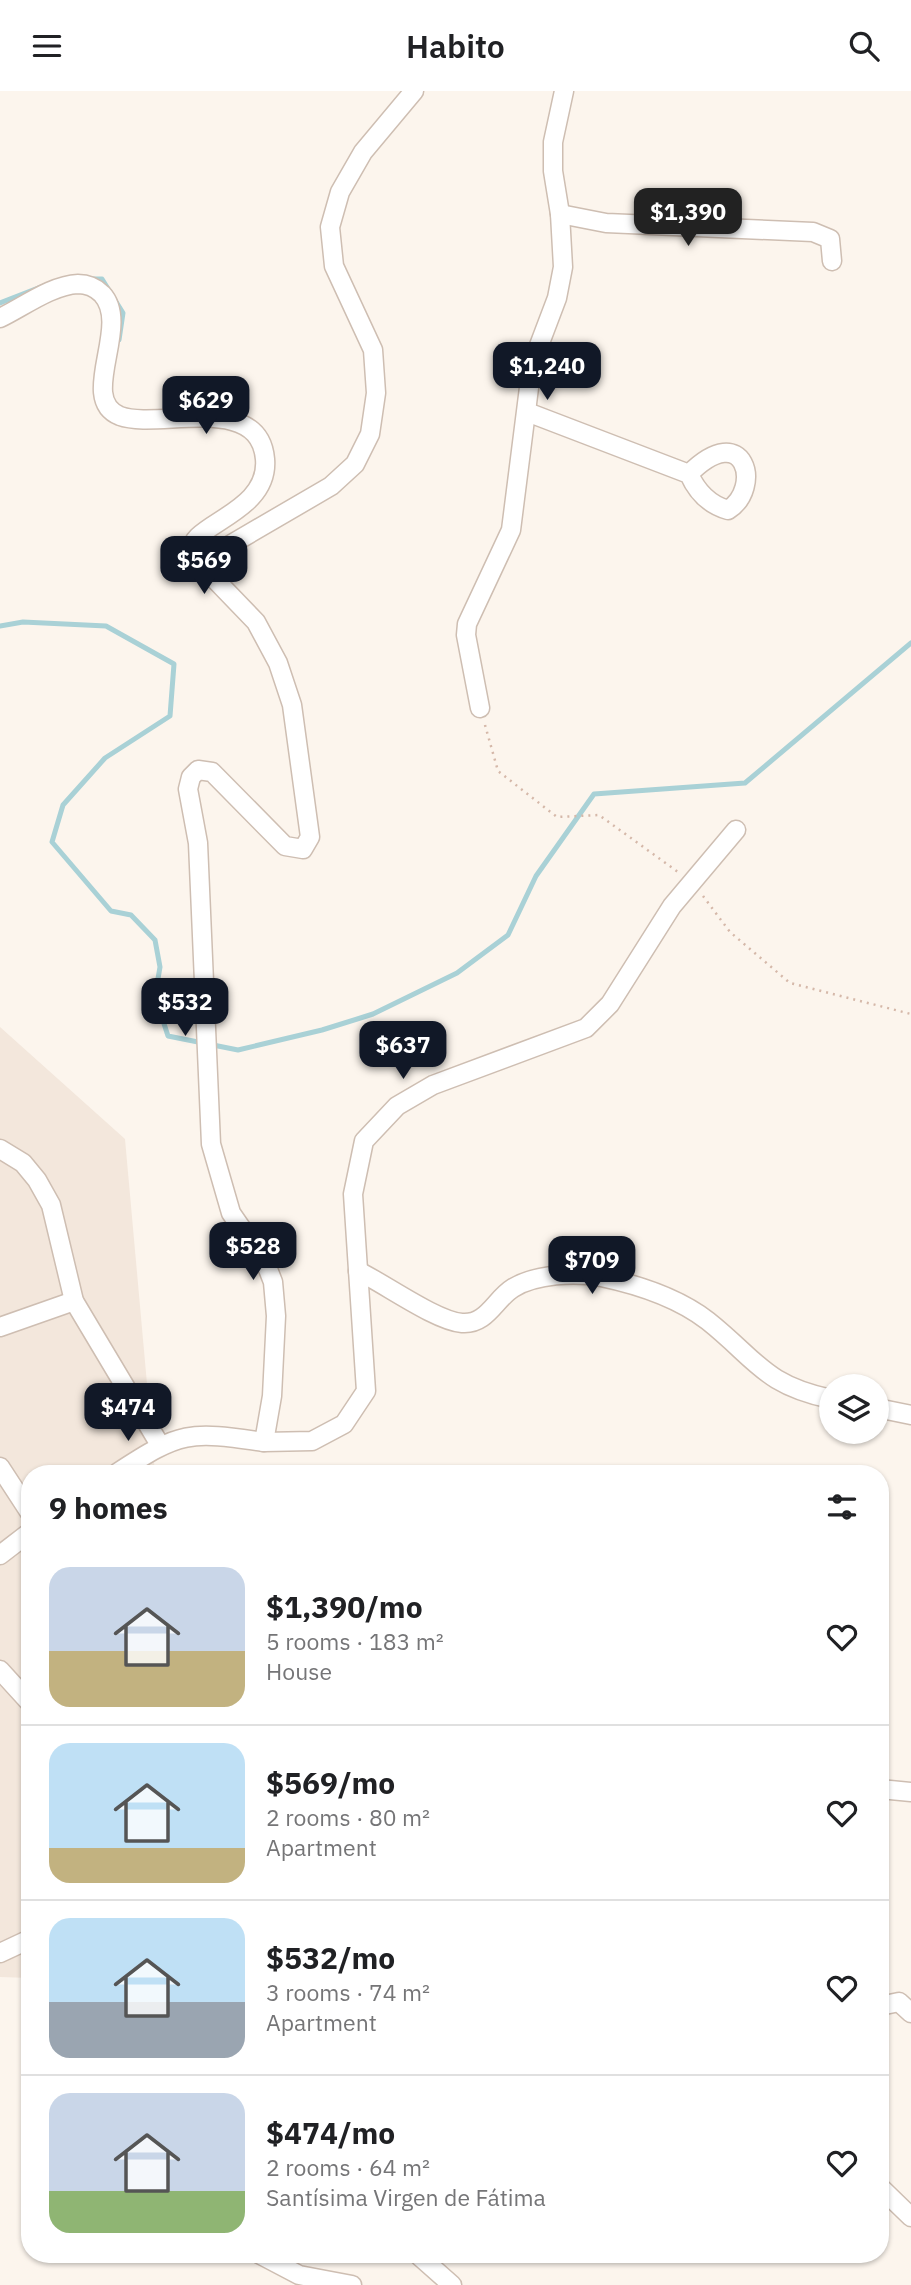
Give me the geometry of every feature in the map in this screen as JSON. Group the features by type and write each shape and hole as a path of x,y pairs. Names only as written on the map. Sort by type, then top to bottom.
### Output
{"street":[{"path":"202,566 223,549 331,486 355,464 370,434 376,393 373,350 334,266 330,227 340,192 363,152 414,91"},
{"path":"480,708 466,635 467,624 511,530 532,364 537,344 557,298 563,267 560,213 552,171 553,142 564,91"},
{"path":"560,213 606,223 813,232 830,239 832,261"},
{"path":"0,318 65,287 79,284 96,288 108,300 113,312 103,384 104,399 113,411 122,417 137,418 201,415 244,427 254,434 262,446 265,460 263,480 239,510 198,534 193,542 193,553 202,566 256,622 278,663 292,705 310,837 303,849 285,846 212,772 198,770 191,777 188,789 198,842 205,1059 211,1144 219,1181 231,1213 266,1264 273,1282 276,1316 274,1356 264,1442"},
{"path":"527,412 690,474"},
{"path":"129,1465 160,1445 186,1436 205,1435 264,1442 312,1441 344,1424 366,1391 353,1194 364,1141 397,1106 433,1085 586,1028 610,1004 691,881 736,830"},
{"path":"0,1149 23,1163 51,1205 74,1301 160,1445"},
{"path":"358,1271 442,1318 464,1324 487,1315 511,1289 559,1276 599,1277 652,1291 708,1321 782,1384 819,1395"},
{"path":"0,1327 74,1301"},
{"path":"889,1410 911,1415"},
{"path":"0,1467 21,1499"},
{"path":"0,1555 21,1539"},
{"path":"0,1670 21,1693"},
{"path":"889,1790 911,1792"},
{"path":"0,1953 21,1943"},
{"path":"889,2005 899,2003 911,2013"},
{"path":"889,2196 911,2217"},
{"path":"276,2263 299,2275 352,2285"},
{"path":"427,2263 452,2285"}],"path":[{"path":"480,708 498,771 557,817 599,814 691,881 730,932 789,983 911,1014"}],"shaded area":[{"path":"0,1027 125,1139 154,1465 21,1465 21,1978 0,1977"}],"waterway":[{"path":"92,279 102,279 123,313 119,340"},
{"path":"0,303 51,283"},
{"path":"0,626 23,622 106,626 174,664 170,716 105,758 63,805 52,842 111,911 131,915 155,940 160,967 155,996 168,1036 238,1050 322,1030 373,1014 457,973 508,935 536,876 594,794 745,783 911,643"}]}
